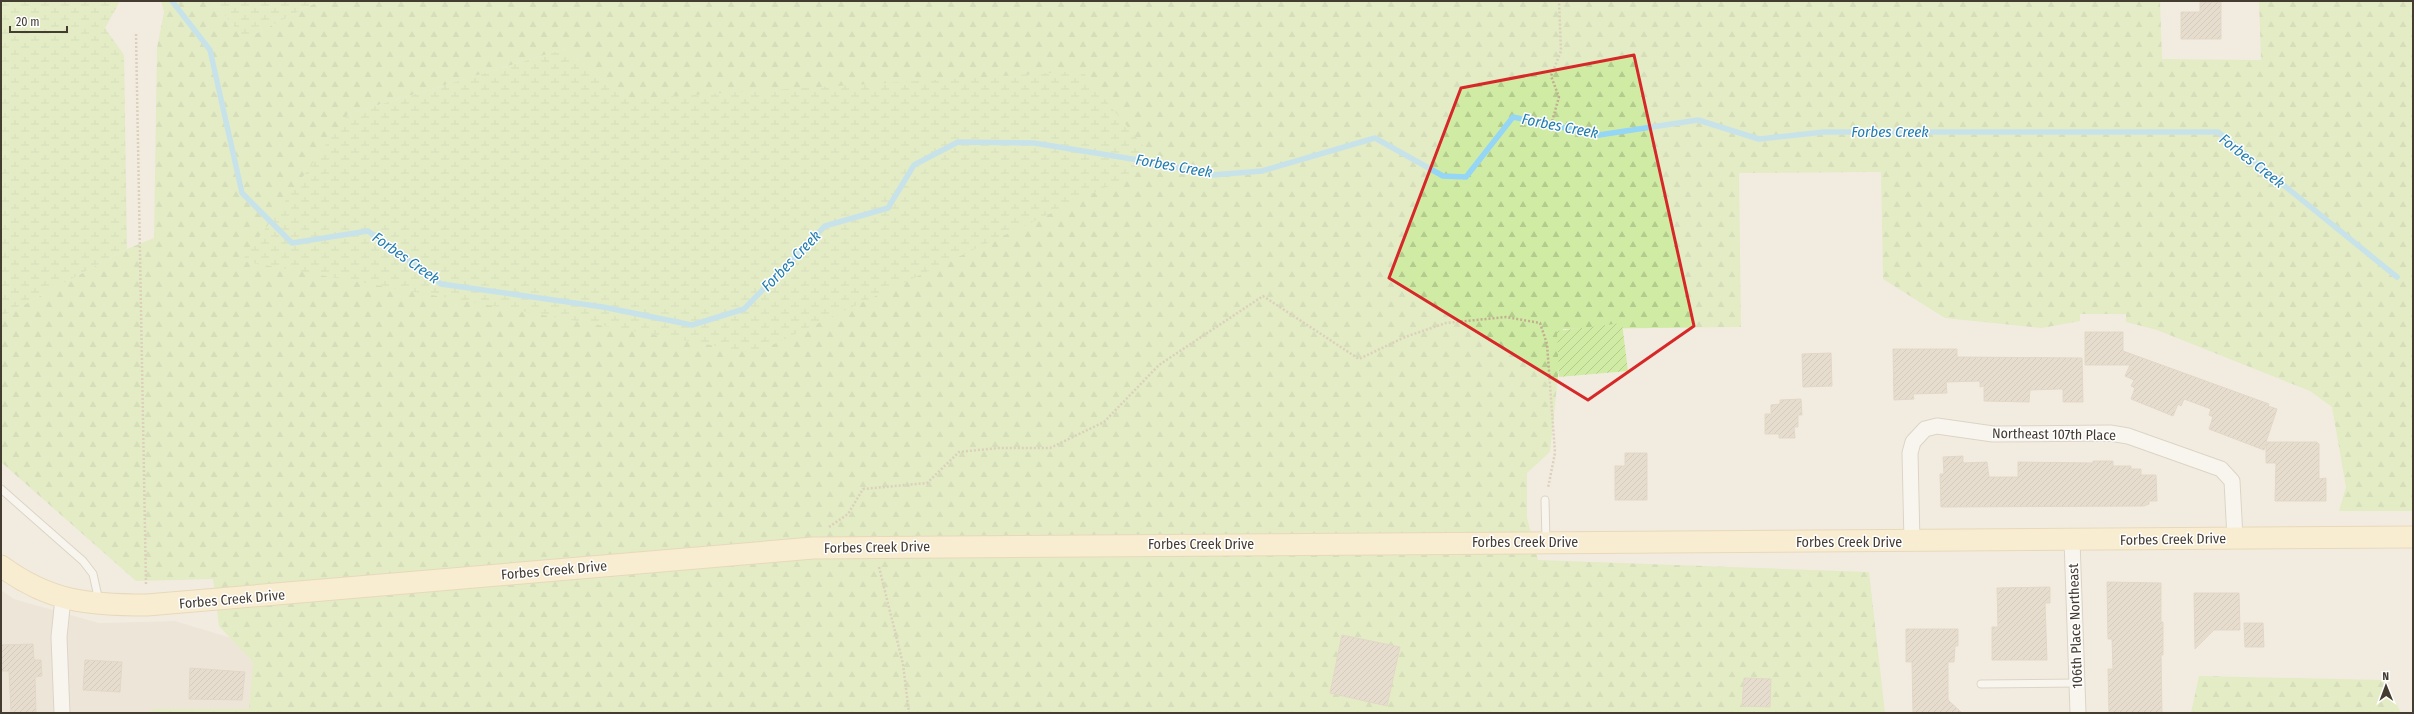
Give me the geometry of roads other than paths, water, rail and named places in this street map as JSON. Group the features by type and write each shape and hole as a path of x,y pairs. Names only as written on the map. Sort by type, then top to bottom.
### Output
{"street":[{"name":"Northeast 107th Place","path":"1912,542 1910,453 1913,442 1926,429 1937,426 1993,434 2110,433 2128,436 2221,468 2232,481 2235,538"},
{"name":"Forbes Creek Drive","path":"1,566 34,587 63,598 100,605 146,605 813,548 873,546 1546,541 1912,542 2413,537"},
{"name":"106th Place Northeast","path":"2072,540 2078,713"},
{"path":"62,713 59,637 63,598"}],"lane":[{"path":"1,489 84,561 93,574 100,605"},
{"path":"1545,500 1546,541"},
{"path":"1981,684 2078,683"}],"waterway":[{"name":"Forbes Creek","path":"172,1 210,50 242,193 292,243 368,231 441,284 603,307 692,325 744,309 825,226 888,208 914,165 958,142 1034,143 1157,163 1212,175 1262,171 1375,138 1443,176 1466,177 1513,117 1599,135 1698,120 1759,139 1824,132 2218,132 2397,277"}]}
